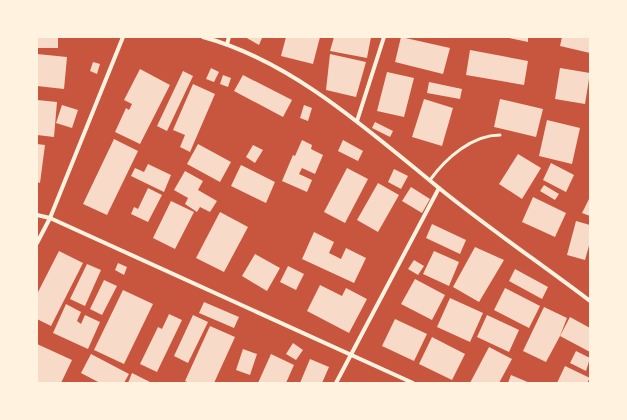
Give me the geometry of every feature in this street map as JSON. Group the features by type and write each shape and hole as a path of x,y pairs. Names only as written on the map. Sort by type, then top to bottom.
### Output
{"street":[{"path":"37,243 50,218 124,37"},
{"path":"203,37 227,44 275,65 357,121 439,188 590,301"},
{"path":"227,44 229,37"},
{"path":"357,121 384,37"},
{"path":"336,383 439,188"},
{"path":"37,215 50,218 351,353 413,383"}],"lane":[{"path":"430,180 439,168 459,151 491,135 500,135"}],"building":[{"path":"37,37 58,37 58,48 37,48"},
{"path":"245,37 259,37 262,38 259,45"},
{"path":"286,37 320,37 313,64 281,56"},
{"path":"334,37 371,37 367,58 330,51"},
{"path":"401,37 450,48 443,74 395,62"},
{"path":"505,37 528,37 528,42"},
{"path":"562,37 590,37 590,53 560,46"},
{"path":"470,50 528,61 524,85 466,75"},
{"path":"37,54 67,57 64,89 37,86"},
{"path":"330,54 366,62 356,97 326,90"},
{"path":"93,62 100,64 97,74 90,71"},
{"path":"211,68 219,72 214,82 206,79"},
{"path":"560,68 590,73 585,104 555,99"},
{"path":"140,69 170,85 140,144 115,132 126,108 129,110 132,104 124,100"},
{"path":"183,71 193,76 167,131 157,126"},
{"path":"387,72 414,78 404,117 377,111"},
{"path":"223,75 231,78 228,87 220,84"},
{"path":"243,75 292,100 283,117 234,91"},
{"path":"429,82 462,89 460,99 427,93"},
{"path":"193,84 215,94 190,152 180,147 185,135 173,130"},
{"path":"424,99 453,108 442,146 412,137"},
{"path":"500,99 543,109 536,137 494,127"},
{"path":"37,100 57,102 54,137 37,135"},
{"path":"62,105 78,110 72,128 56,123"},
{"path":"304,105 312,108 308,121 300,118"},
{"path":"547,120 580,128 572,164 539,156"},
{"path":"375,122 393,131 390,137 372,128"},
{"path":"114,139 138,151 107,215 83,204"},
{"path":"302,140 312,145 311,149 323,155 315,174 302,168 299,174 312,180 307,192 282,181 293,155 295,156"},
{"path":"343,140 363,151 358,161 338,151"},
{"path":"37,144 45,145 40,183 37,182"},
{"path":"198,144 231,162 220,182 187,164"},
{"path":"253,145 263,150 255,163 246,157"},
{"path":"518,154 541,168 522,199 499,184"},
{"path":"551,163 574,175 566,192 543,180"},
{"path":"148,164 171,175 164,192 131,176 135,168 144,172"},
{"path":"241,165 275,182 266,203 231,186"},
{"path":"347,168 368,179 345,223 324,212"},
{"path":"394,169 408,176 401,189 388,182"},
{"path":"185,171 203,181 198,190 217,201 210,212 200,207 197,212 185,204 188,198 174,190"},
{"path":"378,183 399,195 378,232 357,220"},
{"path":"544,185 559,194 555,200 540,191"},
{"path":"411,187 430,199 422,213 402,201"},
{"path":"148,188 162,195 148,222 131,214 134,207 138,209"},
{"path":"533,197 566,213 555,237 522,222"},
{"path":"590,197 590,216 582,213"},
{"path":"171,201 194,212 175,249 153,238"},
{"path":"220,212 248,227 224,272 196,258"},
{"path":"576,221 590,225 590,242 585,260 567,255"},
{"path":"432,224 466,240 460,254 426,238"},
{"path":"314,232 334,242 329,253 341,259 346,248 366,258 354,283 302,259"},
{"path":"475,247 504,260 479,302 453,287"},
{"path":"59,251 83,263 51,326 37,319 37,294"},
{"path":"434,251 459,262 449,286 423,274"},
{"path":"255,254 280,268 267,291 242,276"},
{"path":"414,260 424,266 418,275 408,269"},
{"path":"118,263 127,267 124,275 115,270"},
{"path":"87,264 101,270 85,306 70,299"},
{"path":"288,266 304,274 296,290 280,282"},
{"path":"515,269 548,287 542,299 509,281"},
{"path":"415,279 445,295 432,320 401,304"},
{"path":"104,280 117,286 102,315 90,309"},
{"path":"320,285 342,296 346,288 367,299 349,333 307,311"},
{"path":"505,288 540,306 529,328 494,310"},
{"path":"123,290 153,304 124,364 94,350"},
{"path":"450,298 483,313 470,342 437,327"},
{"path":"204,302 239,317 234,328 199,313"},
{"path":"66,304 81,312 77,321 81,324 85,315 100,322 88,349 53,333"},
{"path":"544,307 567,318 560,336 546,362 523,351"},
{"path":"169,314 182,320 157,372 140,364 158,327 162,329"},
{"path":"193,315 208,322 188,363 174,356"},
{"path":"487,315 519,330 509,352 477,337"},
{"path":"570,317 590,328 590,352 560,336"},
{"path":"395,319 427,334 414,361 382,346"},
{"path":"210,326 235,337 214,383 189,383 185,381"},
{"path":"432,337 465,354 452,380 419,364"},
{"path":"293,343 303,350 296,360 286,354"},
{"path":"37,344 72,360 61,383 37,383"},
{"path":"489,347 512,359 499,383 470,383"},
{"path":"243,349 257,354 250,375 236,370"},
{"path":"576,351 590,358 586,371 570,363"},
{"path":"91,354 129,374 124,383 100,383 81,373"},
{"path":"271,354 294,365 286,383 258,383"},
{"path":"310,359 329,367 322,383 300,383"},
{"path":"565,366 590,378 587,383 557,383"},
{"path":"132,373 152,383 128,383"},
{"path":"511,375 530,383 508,383"}]}
